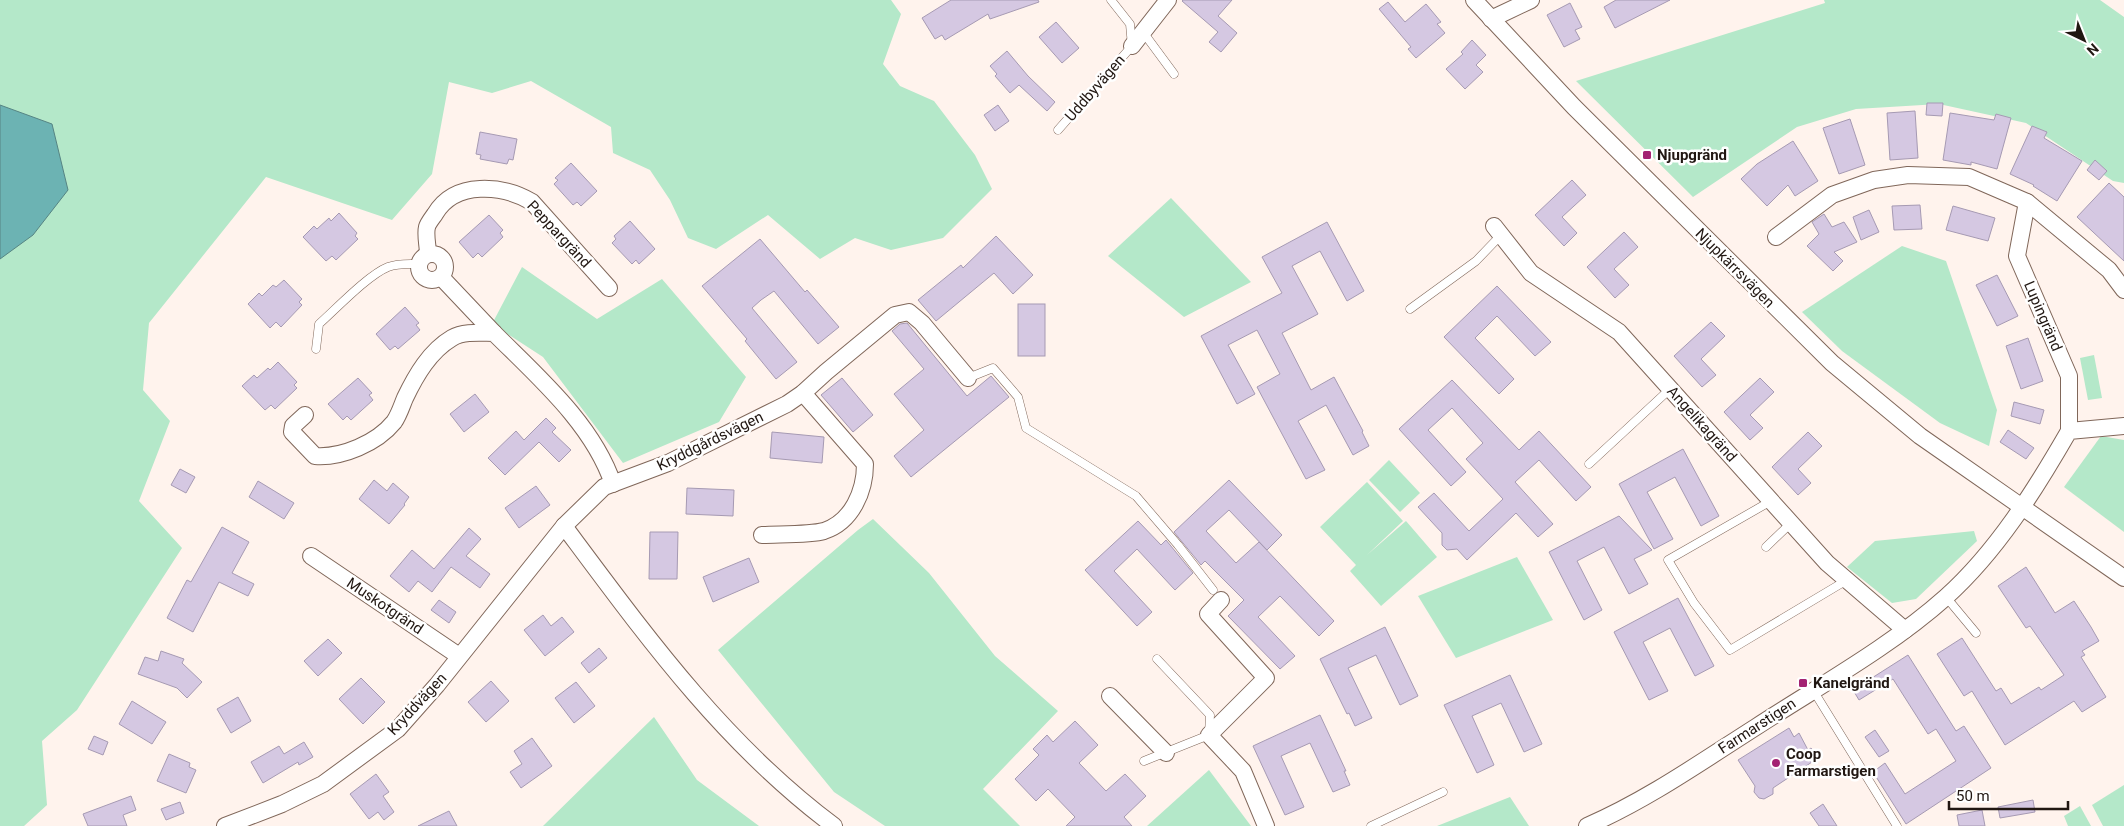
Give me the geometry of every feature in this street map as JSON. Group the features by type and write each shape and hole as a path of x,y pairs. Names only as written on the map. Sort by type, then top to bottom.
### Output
{"street":[{"name":"Uddbyvägen","path":"1132,46 1168,0"},
{"name":"Njupkärrsvägen","path":"1474,0 1581,114 1832,363 1920,436 2124,578"},
{"path":"1491,19 1531,0"},
{"path":"1776,237 1832,195 1874,180 1900,176 1970,177 2027,202 2109,270 2124,290"},
{"name":"Peppargränd","path":"424,259 427,227 437,210 452,195 464,190 505,190 519,194 532,202 609,288"},
{"name":"Lupingränd","path":"2027,202 2017,256 2069,376 2069,431"},
{"name":"Angelikagränd","path":"1497,230 1531,273 1619,332 1827,563 1905,630"},
{"path":"424,259 435,254 444,262 446,268 441,277 575,416 609,470 613,484"},
{"name":"Kryddgårdsvägen","path":"613,484 668,462 787,404 804,393 826,372 895,315 909,312 922,322 968,378"},
{"path":"305,415 293,426 292,432 315,456 356,449 371,441 394,422 417,373 453,337 471,333 494,333"},
{"path":"762,536 823,531 842,521 860,495 865,477 865,464 804,393"},
{"path":"2022,506 2069,431 2124,426"},
{"name":"Kryddvägen","path":"225,826 282,804 330,779 398,729 437,685 564,526 604,487 613,484"},
{"name":"Farmarstigen","path":"1587,826 1617,813 1661,788 1905,630 1946,597 1972,572 2022,506"},
{"path":"564,526 691,692 763,766 806,805 834,826"},
{"name":"Muskotgränd","path":"311,556 459,656"},
{"path":"1217,595 1208,614 1266,678 1209,735 1243,771 1266,826"},
{"path":"1110,696 1166,753"}],"lane":[{"name":"Uddbyvägen","path":"1058,130 1132,46 1130,24 1111,0"},
{"path":"1143,32 1174,74"},
{"path":"1410,309 1476,261 1497,230"},
{"path":"316,349 319,324 354,292 387,267 424,259"},
{"path":"968,378 993,368 1018,397 1026,428 1136,496 1217,595"},
{"path":"1589,464 1670,389"},
{"path":"1771,501 1668,560 1694,603 1730,650 1847,580"},
{"path":"1766,547 1792,523"},
{"path":"1946,597 1976,633"},
{"path":"1144,761 1209,735 1210,715 1157,659"},
{"path":"1813,690 1897,826"},
{"path":"1371,826 1443,792"}],"green space":[{"path":"0,0 891,0 901,14 883,64 900,86 934,101 975,155 992,189 943,238 891,250 855,238 820,259 768,215 716,249 688,238 670,200 650,170 613,153 611,127 531,81 492,93 449,82 432,174 392,220 266,177 149,323 143,390 170,421 139,501 182,548 77,710 42,741 47,805 24,826 0,826"},
{"path":"1824,0 2100,0 2124,17 2124,183 2113,181 2026,123 1939,104 1856,109 1797,127 1693,197 1576,81 1825,3"},
{"path":"1171,198 1251,282 1184,317 1108,256"},
{"path":"1902,246 1946,261 1997,410 1989,446 1940,423 1842,351 1802,312"},
{"path":"522,267 597,319 662,279 746,377 719,422 623,463 543,357 492,324"},
{"path":"2094,355 2102,398 2088,400 2080,358"},
{"path":"2101,436 2124,440 2124,532 2064,487"},
{"path":"1389,460 1420,493 1400,512 1369,480"},
{"path":"1367,482 1403,521 1367,555 1406,521 1437,557 1381,606 1350,571 1356,565 1320,527"},
{"path":"873,519 929,573 995,656 1058,711 983,789 1020,826 885,826 834,792 718,650"},
{"path":"1974,531 1977,541 1916,599 1892,603 1847,567 1875,541"},
{"path":"1517,557 1553,620 1456,658 1418,596"},
{"path":"654,717 697,780 759,826 543,826"},
{"path":"1209,770 1251,826 1147,826"},
{"path":"2124,785 2124,826 2103,826 2092,805"},
{"path":"1510,797 1529,826 1437,826"},
{"path":"2080,806 2091,826 2068,826 2064,816"}],"water":[{"path":"0,105 52,124 68,190 33,235 0,259"}],"building":[{"path":"951,0 1038,0 1039,2 990,19 988,14 945,40 942,35 935,39 922,18"},
{"path":"1183,0 1232,0 1218,16 1237,33 1221,52 1209,42 1218,32"},
{"path":"1616,0 1670,0 1615,28 1604,7"},
{"path":"1388,2 1405,22 1426,4 1441,22 1437,24 1445,33 1416,58 1408,49 1411,47 1379,9"},
{"path":"1570,3 1582,27 1575,30 1580,39 1564,47 1547,15"},
{"path":"1056,22 1079,48 1062,63 1039,37"},
{"path":"1472,40 1486,55 1476,65 1483,72 1465,89 1446,69 1463,54 1461,52"},
{"path":"1007,51 1028,76 1055,102 1047,111 1019,85 1010,93 995,76 997,74 990,66"},
{"path":"1927,103 1943,103 1942,116 1926,115"},
{"path":"998,105 1009,121 995,131 984,115"},
{"path":"1915,111 1918,158 1890,160 1887,113"},
{"path":"1950,113 1994,120 1996,114 2011,118 1997,169 1971,162 1971,165 1943,160"},
{"path":"1850,119 1865,165 1839,174 1823,128"},
{"path":"2032,126 2047,132 2044,138 2082,161 2057,201 2034,185 2010,174"},
{"path":"480,132 517,139 513,160 509,159 507,164 480,159 481,155 476,154"},
{"path":"1793,141 1818,181 1795,196 1788,185 1767,206 1741,179 1757,164"},
{"path":"2095,160 2107,171 2099,180 2087,170"},
{"path":"571,163 597,191 581,206 577,202 573,205 554,184 558,180 555,178"},
{"path":"1572,180 1586,195 1562,217 1577,233 1564,246 1535,215"},
{"path":"2109,183 2124,197 2124,261 2077,217"},
{"path":"1920,205 1922,229 1894,230 1892,206"},
{"path":"1953,206 1995,218 1988,241 1946,230"},
{"path":"1869,210 1879,232 1861,240 1853,217"},
{"path":"339,213 357,233 355,236 358,239 336,260 332,256 326,261 303,237 314,226 317,229 329,218 331,221"},
{"path":"1824,214 1832,227 1844,222 1857,242 1834,252 1843,261 1833,271 1807,246 1819,234 1812,222"},
{"path":"489,215 503,230 500,233 503,237 482,257 478,253 473,258 459,242"},
{"path":"630,221 655,249 639,264 636,260 632,264 612,243 616,239 614,236"},
{"path":"1327,222 1364,291 1347,301 1320,251 1292,266 1318,314 1282,333 1311,390 1334,377 1369,446 1353,455 1326,405 1298,421 1325,470 1306,479 1257,387 1280,374 1257,330 1228,345 1255,394 1237,404 1201,336 1282,293 1262,257"},
{"path":"1624,232 1638,247 1614,269 1629,285 1615,298 1587,267"},
{"path":"996,236 1033,275 1013,294 994,273 936,321 918,300 961,265 963,268"},
{"path":"760,239 805,292 807,290 839,327 818,344 774,291 761,300 752,308 797,362 776,379 745,341 747,339 702,286"},
{"path":"1997,275 2018,316 1997,326 1976,285"},
{"path":"284,280 302,299 299,302 302,305 281,327 276,322 270,328 248,304 259,293 262,296 273,285 276,287"},
{"path":"1497,286 1551,342 1535,356 1497,316 1475,338 1514,379 1499,394 1444,337"},
{"path":"1018,304 1045,304 1045,356 1018,356"},
{"path":"405,307 419,323 416,325 420,330 398,349 395,346 390,350 376,334"},
{"path":"1711,322 1725,336 1701,359 1716,375 1702,387 1674,356"},
{"path":"907,323 967,396 991,376 1009,397 911,477 894,456 924,430 894,394 924,369 892,331 900,324"},
{"path":"2028,338 2043,381 2021,389 2006,346"},
{"path":"278,362 297,382 294,385 297,388 275,409 271,405 265,410 242,386 254,375 257,378 268,368 270,370"},
{"path":"358,378 372,393 369,395 373,400 351,420 347,416 343,420 328,404"},
{"path":"842,378 873,415 853,432 821,395"},
{"path":"1760,378 1774,392 1750,415 1763,428 1750,440 1724,412"},
{"path":"1452,380 1519,450 1539,431 1591,487 1576,501 1539,460 1515,482 1553,524 1538,537 1516,513 1467,560 1457,549 1447,550 1442,545 1442,533 1418,507 1434,493 1469,531 1503,499 1466,459 1483,443 1452,408 1428,430 1466,472 1451,486 1399,429"},
{"path":"475,394 489,412 464,432 450,414"},
{"path":"2014,402 2044,410 2040,424 2011,416"},
{"path":"546,418 556,428 552,432 571,450 559,462 539,442 505,475 488,458 516,431 524,440"},
{"path":"2008,430 2034,448 2026,459 2000,442"},
{"path":"772,432 824,437 822,463 770,458"},
{"path":"1808,432 1822,446 1798,469 1811,483 1798,495 1772,467"},
{"path":"1683,449 1719,516 1701,526 1675,477 1647,492 1673,539 1654,549 1619,484"},
{"path":"180,469 195,477 186,493 171,485"},
{"path":"374,480 387,491 393,483 409,497 405,505 389,524 359,499"},
{"path":"1229,480 1282,535 1267,550 1229,510 1206,531 1236,563 1259,542 1334,621 1319,636 1280,596 1258,617 1295,656 1280,669 1228,616 1244,600 1205,561 1201,565 1174,532"},
{"path":"258,481 294,503 284,519 249,497"},
{"path":"536,486 550,505 519,528 505,508"},
{"path":"687,488 734,490 733,516 686,514"},
{"path":"1619,516 1652,550 1634,559 1648,584 1629,594 1604,547 1577,561 1602,610 1584,620 1549,552"},
{"path":"1138,521 1161,545 1166,540 1193,573 1175,590 1137,549 1114,571 1152,612 1137,626 1085,570"},
{"path":"222,527 249,542 232,573 254,584 248,596 219,582 193,632 167,618 187,580 191,582"},
{"path":"469,528 481,539 466,556 490,574 480,588 451,567 432,592 418,581 409,592 390,576 412,550 434,569"},
{"path":"650,532 678,532 677,579 649,579"},
{"path":"749,558 759,582 713,602 703,577"},
{"path":"2026,567 2055,613 2074,601 2091,627 2099,641 2082,651 2085,655 2081,657 2106,697 2082,712 2074,701 2005,745 1972,691 1964,696 1937,654 1962,638 1996,691 2001,688 2011,704 2039,687 2041,690 2064,675 2030,626 2026,628 1998,586"},
{"path":"1678,598 1714,666 1695,676 1670,628 1643,642 1668,691 1649,700 1614,632"},
{"path":"439,600 456,612 449,623 431,610"},
{"path":"543,615 551,626 562,617 574,632 545,656 524,630"},
{"path":"1385,627 1418,696 1400,705 1376,655 1348,668 1372,718 1355,726 1349,713 1347,714 1320,659"},
{"path":"328,639 342,653 318,676 304,661"},
{"path":"599,648 607,658 589,673 581,663"},
{"path":"161,651 184,659 182,663 202,682 187,698 177,688 138,674 145,657 158,661"},
{"path":"1908,655 1956,731 1964,726 1991,768 1906,824 1873,772 1885,763 1905,794 1956,761 1936,729 1928,734 1893,679 1859,700 1853,690"},
{"path":"1510,675 1542,744 1524,752 1501,703 1472,716 1494,765 1477,773 1444,705"},
{"path":"361,678 385,702 363,724 339,699"},
{"path":"491,681 509,701 486,722 468,702"},
{"path":"576,682 595,706 574,723 555,698"},
{"path":"238,697 251,721 231,733 217,709"},
{"path":"132,701 166,722 152,744 119,724"},
{"path":"1320,715 1346,771 1344,771 1350,785 1333,792 1310,743 1281,756 1304,807 1285,815 1253,746"},
{"path":"1075,721 1098,745 1079,763 1106,791 1125,774 1146,796 1124,817 1132,826 1066,826 1075,817 1048,789 1036,801 1015,779 1039,755 1033,749 1047,735 1053,742"},
{"name":"Coop Farmarstigen","path":"1789,728 1794,737 1799,733 1808,750 1811,748 1818,758 1773,788 1773,794 1764,799 1759,798 1754,792 1755,786 1738,760"},
{"path":"1875,730 1889,751 1879,757 1865,737"},
{"path":"94,736 108,742 103,755 88,749"},
{"path":"532,738 552,766 521,788 510,772 522,764 514,751"},
{"path":"304,742 313,757 299,765 298,762 263,783 251,762 279,746 284,754"},
{"path":"169,754 190,763 189,767 196,770 186,793 157,781"},
{"path":"376,774 389,792 383,796 394,812 384,820 378,812 369,819 350,794"},
{"path":"131,796 136,810 123,815 127,826 88,826 83,814"},
{"path":"2033,800 2035,812 2000,818 1998,807"},
{"path":"180,802 184,813 166,820 161,809"},
{"path":"1823,804 1837,826 1819,826 1810,813"},
{"path":"1982,810 1985,826 1959,826 1957,815"},
{"path":"449,811 457,826 418,826"}],"place":[{"name":"Njupgränd","path":"1647,155"},
{"name":"Kanelgränd","path":"1803,683"},
{"name":"Coop Farmarstigen","path":"1776,763"}]}
